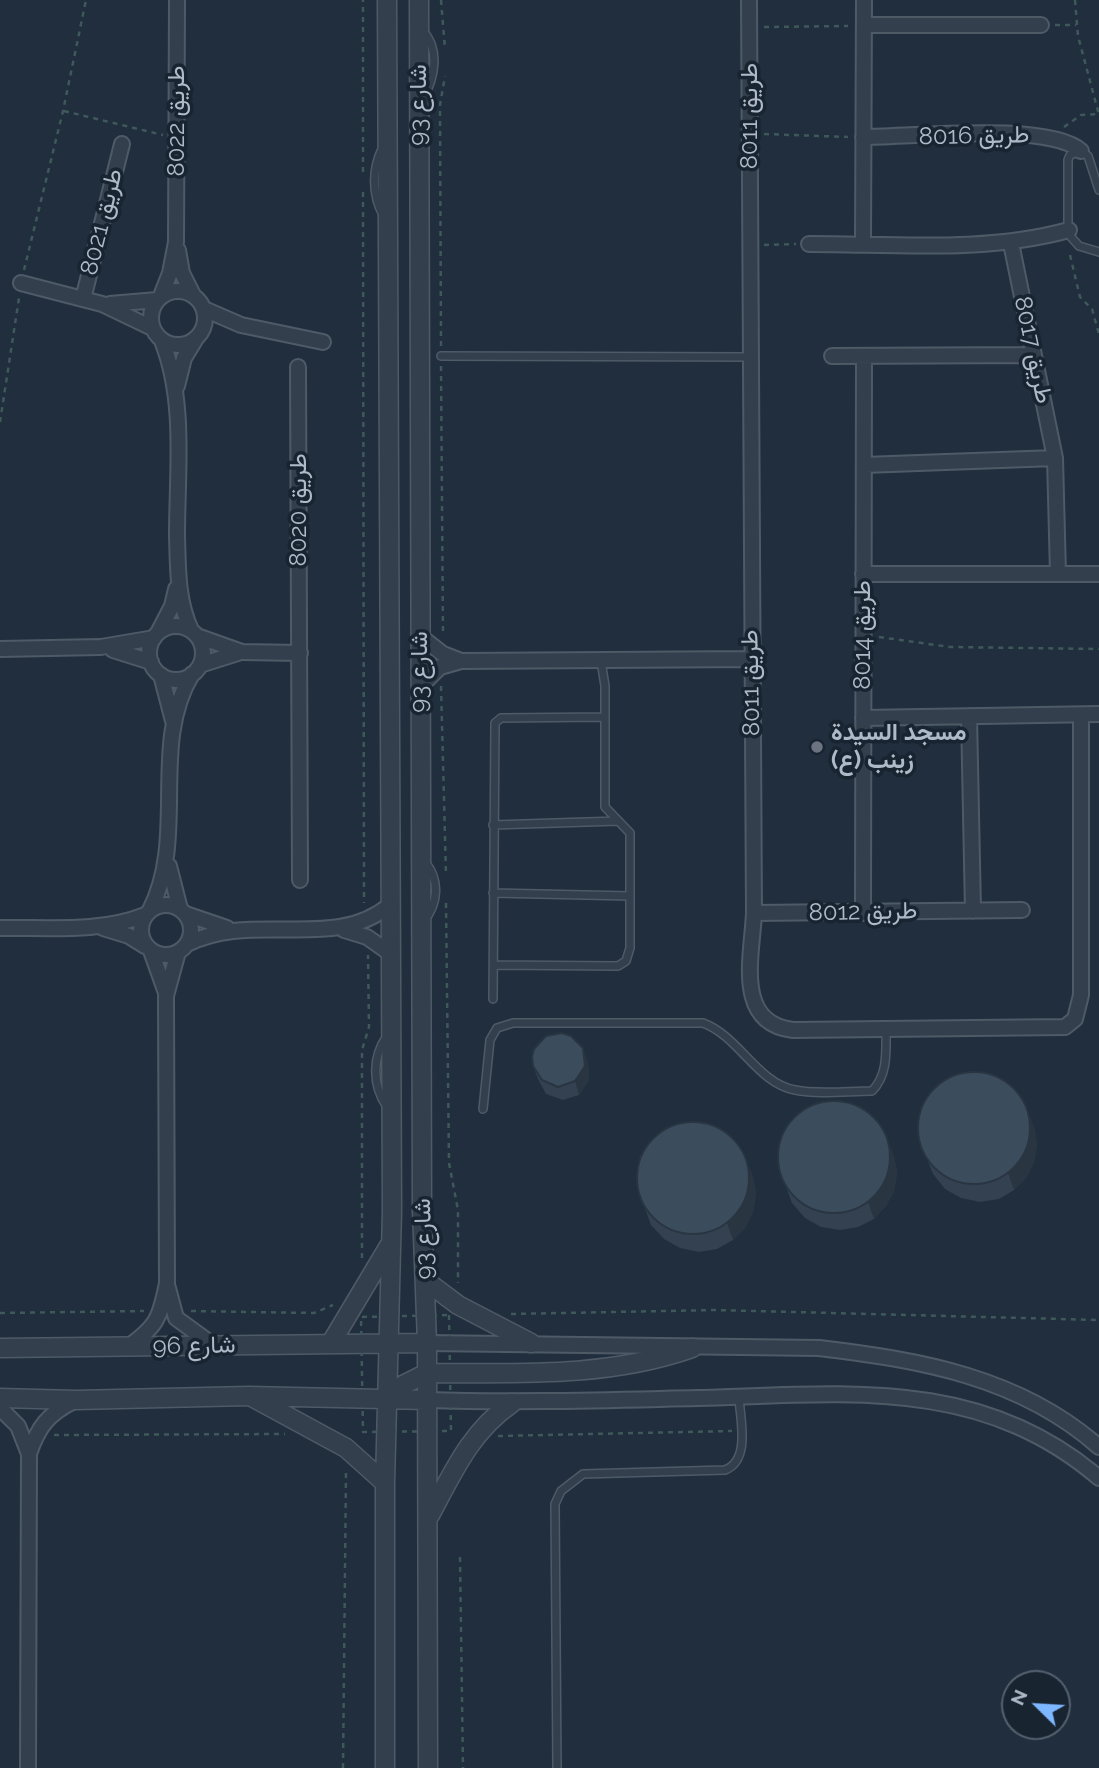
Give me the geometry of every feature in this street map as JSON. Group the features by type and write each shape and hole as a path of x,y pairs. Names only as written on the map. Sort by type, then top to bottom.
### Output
{"street":[{"name":"طريق 8022","path":"159,298 170,273 176,242 177,0"},
{"name":"شارع 93","path":"385,1768 385,1483 391,1242 387,0"},
{"name":"شارع 93","path":"419,0 422,1211 426,1282 429,1518 428,1768"},
{"name":"طريق 8011","path":"749,0 754,913 750,993 760,1016 781,1029 886,1030 1057,1030 1074,1018 1082,996 1081,715"},
{"path":"863,244 864,0"},
{"path":"864,25 1041,25"},
{"name":"طريق 8016","path":"863,137 1030,134 1058,139 1081,151"},
{"name":"طريق 8021","path":"83,299 122,144"},
{"path":"809,244 1011,243 1072,236"},
{"name":"طريق 8022","path":"176,242 182,273 193,295"},
{"name":"طريق 8017","path":"1011,243 1055,458 1058,574"},
{"path":"22,283 102,304 152,328"},
{"path":"102,304 159,298 177,291 193,295 204,309 241,325 323,342"},
{"path":"159,298 150,318 152,328 162,341 176,391"},
{"path":"166,996 140,927 161,883 167,851 173,725 184,688 196,669 203,650 184,613 178,577 176,391 184,358 204,326 204,309"},
{"path":"162,341 179,346 197,337 241,325"},
{"path":"832,356 1033,355"},
{"name":"طريق 8014","path":"863,913 864,356"},
{"name":"طريق 8020","path":"298,367 300,880"},
{"path":"864,465 1055,458"},
{"path":"863,574 1099,574"},
{"path":"151,662 157,635 172,606 178,577"},
{"path":"0,649 101,647 157,635 175,626 242,652 300,653"},
{"path":"420,636 442,661"},
{"path":"101,647 151,662 161,675 173,725"},
{"path":"161,675 177,679 242,652"},
{"path":"420,687 442,661 751,659"},
{"path":"863,718 1099,714"},
{"path":"969,716 973,911"},
{"path":"128,1347 155,1325 167,1311 166,996 191,929 171,883 167,851"},
{"path":"366,930 391,904"},
{"path":"0,928 122,923 165,905 232,929 366,930 391,954"},
{"name":"طريق 8012","path":"754,913 1022,910"},
{"path":"95,926 129,936 148,949 169,956 232,929"},
{"path":"331,1343 391,1242"},
{"path":"426,1282 458,1305 531,1343"},
{"path":"167,1311 182,1325 216,1347"},
{"path":"427,1343 819,1348 927,1363 1018,1394 1073,1425 1099,1447"},
{"name":"شارع 96","path":"0,1348 427,1343"},
{"path":"387,1401 402,1385 427,1373 596,1371 645,1363 692,1348"},
{"path":"249,1396 346,1448 385,1483"},
{"name":"شارع 96","path":"0,1398 76,1400 249,1396 426,1400"},
{"path":"426,1400 512,1403 910,1396 1001,1419 1037,1434 1099,1478"},
{"path":"28,1768 29,1454 35,1435 46,1418 76,1400"},
{"path":"429,1518 467,1446 495,1415 512,1403"},
{"path":"0,1408 18,1426 29,1454"}],"lane":[{"path":"1099,190 1088,156 1081,151 1070,155 1068,160 1072,236 1085,250 1099,252"},
{"path":"441,356 750,357"},
{"path":"494,965 618,966 626,961 630,948 630,833 610,816 605,807 601,660"},
{"path":"493,999 495,723 501,718 604,717"},
{"path":"493,825 619,821"},
{"path":"493,893 630,896"},
{"path":"483,1109 491,1040 497,1028 513,1023 703,1023 725,1033 770,1078 794,1090 872,1091 880,1083 885,1064 886,1030"},
{"path":"557,1768 555,1504 561,1490 583,1474 725,1470 738,1461 741,1431 739,1397"}],"path":[{"path":"0,422 22,283 86,0"},
{"path":"363,0 363,175"},
{"path":"441,0 445,52"},
{"path":"1058,139 1070,120 1099,114 1077,25 1075,0"},
{"path":"750,28 864,25"},
{"path":"1041,25 1077,25"},
{"path":"445,65 444,90 440,105 442,661 446,877"},
{"path":"63,111 177,137"},
{"path":"750,134 863,137"},
{"path":"360,1266 363,1248 362,1050 369,1027 366,930 363,188"},
{"path":"1072,236 1070,261 1078,293 1092,309 1099,334"},
{"path":"750,245 809,244"},
{"path":"874,636 950,647 1099,649"},
{"path":"446,891 449,1163 458,1210 456,1275 461,1289"},
{"path":"0,1312 314,1313 327,1310 338,1301"},
{"path":"508,1313 716,1310 1099,1320"},
{"path":"451,1431 467,1446 479,1445 496,1436 741,1431"},
{"path":"35,1435 293,1434"},
{"path":"343,1768 346,1448"},
{"path":"460,1557 463,1768"}],"building":[{"path":"562,1033 571,1036 583,1048 585,1066 575,1081 558,1087 542,1080 533,1066 532,1057 534,1049 546,1036"},
{"path":"974,1072 995,1077 1013,1089 1025,1107 1030,1128 1025,1149 1013,1167 995,1179 974,1184 953,1179 935,1167 923,1149 918,1128 923,1107 935,1089 953,1077"},
{"path":"834,1101 855,1106 873,1118 885,1136 890,1157 885,1178 873,1196 855,1208 834,1213 813,1208 795,1196 783,1178 778,1157 783,1136 795,1118 813,1106"},
{"path":"693,1122 714,1127 732,1139 744,1157 749,1178 744,1199 732,1217 714,1229 693,1234 672,1229 654,1217 642,1199 637,1178 642,1157 654,1139 672,1127"}],"place":[{"name":"مسجد السيدة زينب (ع)","path":"817,747"}]}
